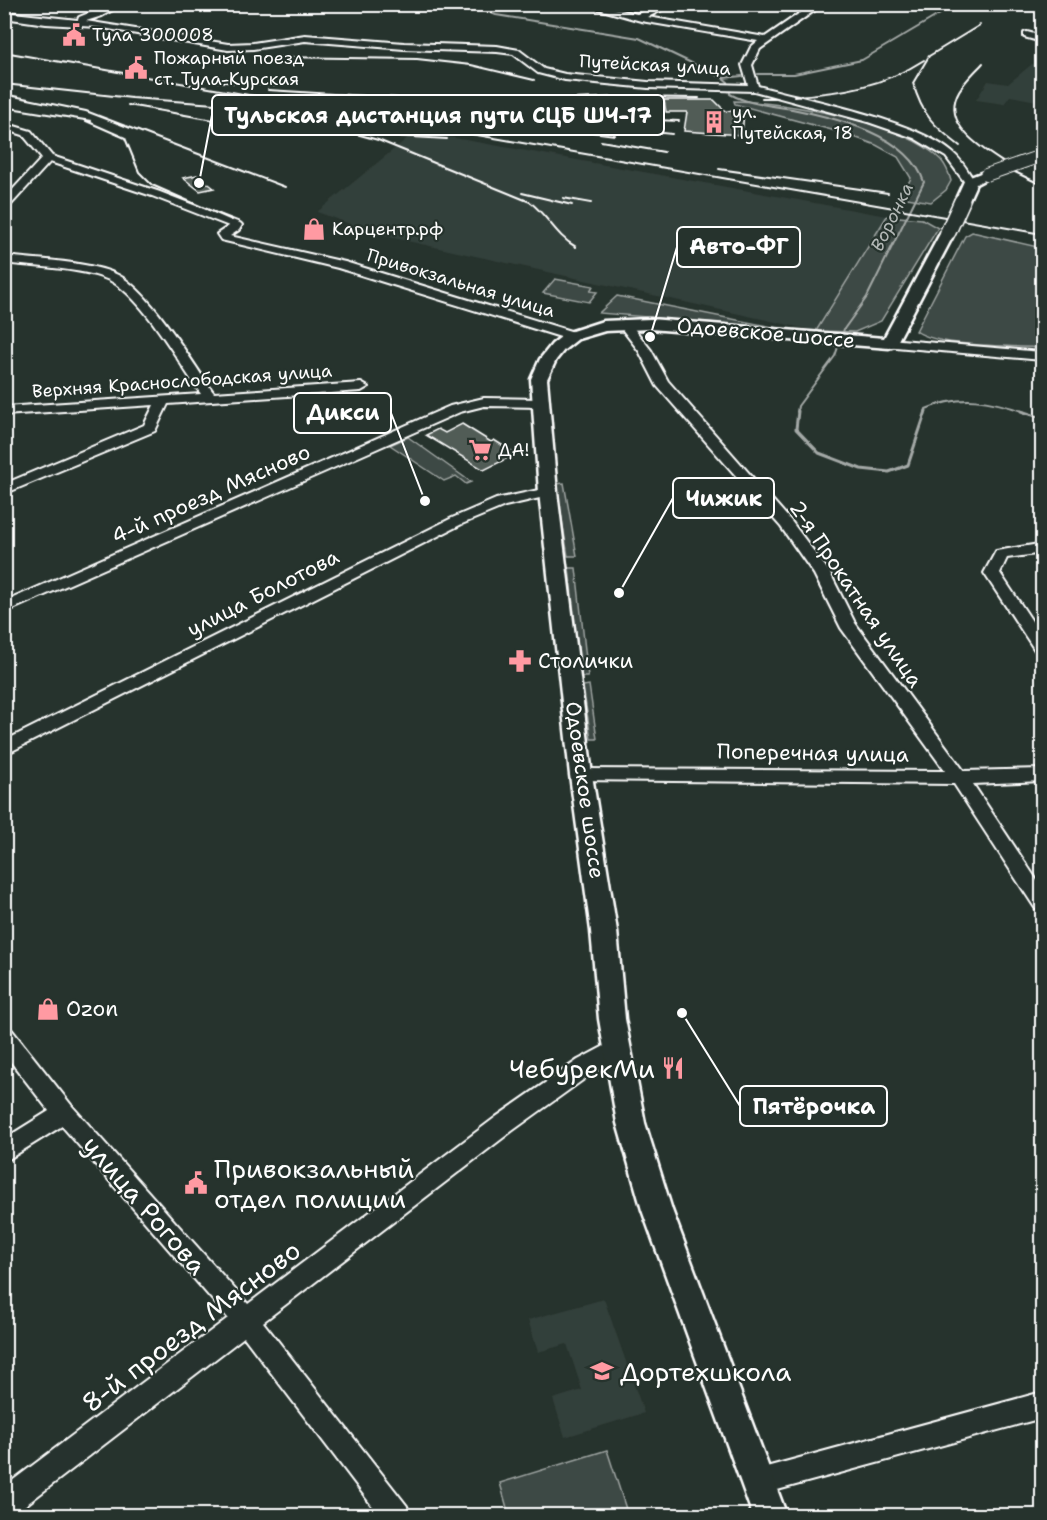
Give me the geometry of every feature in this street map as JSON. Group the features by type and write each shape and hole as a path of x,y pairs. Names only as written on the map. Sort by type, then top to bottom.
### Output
{"main road":[{"path":"889,343 948,232 970,182 1039,157"},
{"name":"Одоевское шоссе","path":"770,1515 657,1210 631,1123 612,1019 604,931 581,775 548,492 539,403 539,379 542,370 558,347 572,336 591,328 624,324 889,343"}],"street":[{"path":"94,20 118,4"},
{"path":"585,4 637,17 766,40"},
{"path":"637,17 670,4"},
{"path":"754,88 748,60 756,47 819,4"},
{"name":"Путейская улица","path":"4,15 62,22 94,20 228,47 253,46 305,38 404,46 496,49 516,52 541,71 565,77 648,85 754,88 896,128 928,141 950,155 970,182"},
{"path":"1027,35 1042,39"},
{"path":"4,126 27,133 48,158 4,206"},
{"name":"Привокзальная улица","path":"48,158 156,194 236,225 235,228 223,234 225,238 341,265 572,336"},
{"path":"4,259 94,271 114,278 138,295 210,397"},
{"name":"2-я Прокатная улица","path":"624,324 645,350 662,382 786,524 822,573 847,624 960,779 1042,901"},
{"path":"889,343 1042,356"},
{"name":"Верхняя Краснослободская улица","path":"4,411 362,387"},
{"path":"4,490 150,428 163,400"},
{"name":"4-й проезд Мясново","path":"4,608 455,409 484,402 539,403"},
{"name":"улица Болотова","path":"4,749 457,520 501,502 548,492"},
{"path":"1042,551 1039,549 1001,554 992,573 1042,648"},
{"name":"Поперечная улица","path":"581,775 658,772 960,779 1042,775"},
{"name":"улица Рогова","path":"4,1036 64,1113 246,1320 397,1515"},
{"name":"8-й проезд Мясново","path":"4,1504 504,1124 586,1066 618,1049"},
{"path":"4,1152 64,1113"},
{"path":"759,1482 1042,1405"}],"shaded area":[{"path":"1042,63 1042,102 1010,96 1004,104 976,100 988,81 1008,84 1032,64"},
{"path":"734,101 812,110 873,125 901,135 924,147 941,160 951,181 946,190 931,202 901,197 911,178 898,157 876,145 843,133 735,104"},
{"path":"416,131 887,216 816,331 380,235 317,212"},
{"path":"887,216 922,219 938,228 881,321 855,332 816,331"},
{"path":"972,232 1042,248 1042,348 958,343 916,331 965,236"},
{"path":"555,279 593,286 590,291 597,292 589,302 543,293"},
{"path":"617,296 777,328 599,313"},
{"path":"408,437 471,482 466,484 456,476 444,481 390,445"},
{"path":"564,483 577,556 568,556 556,484"},
{"path":"569,568 576,568 588,677 581,677"},
{"path":"589,685 597,739 591,739 583,686"},
{"name":"Дортехшкола","path":"604,1299 644,1413 565,1437 553,1399 582,1390 567,1344 538,1352 528,1320"},
{"path":"607,1450 626,1509 604,1515 509,1515 500,1483"}],"building":[{"name":"ул. Путейская, 18","path":"664,100 714,100 725,111 744,112 742,135 684,131 687,112 666,112"},
{"path":"197,175 214,188 200,191 183,178"},
{"name":"ДА!","path":"462,424 516,454 484,470 426,435 438,429 445,433"}],"waterway":[{"name":"Воронка","path":"478,4 482,9 496,15 639,38 723,78"},
{"path":"758,74 794,74 862,60 957,4"},
{"path":"723,78 742,76"},
{"name":"Воронка","path":"723,78 728,82 730,94 738,98 753,103 810,113 869,131 903,152 916,166 924,182 867,297 844,329 835,356 798,406 797,412"},
{"name":"Воронка","path":"925,412 926,409 939,404 963,400 1000,404 1025,412"},
{"name":"Воронка","path":"798,411 796,429 819,453 861,469 889,472 908,465 926,411"},
{"name":"Воронка","path":"1021,411 1042,418"}],"railway":[{"path":"960,146 930,119 920,104 913,83 929,56 980,25"},
{"path":"4,52 1042,234"},
{"path":"275,57 417,59 471,65 534,80"},
{"path":"794,96 862,87 893,76 924,60"},
{"path":"983,63 959,91 954,107 956,117 961,128 969,137 1007,165"},
{"path":"213,81 276,86"},
{"path":"4,84 132,98 283,109"},
{"path":"268,90 480,103 621,97 699,98"},
{"path":"4,94 86,111 285,187"},
{"path":"762,98 775,98"},
{"path":"128,105 242,125"},
{"path":"4,107 91,121"},
{"path":"273,111 378,140 530,202 563,237 576,247"},
{"path":"493,113 679,121"},
{"path":"404,114 546,126 615,135"},
{"path":"84,120 125,138 139,172 152,185 232,220"},
{"path":"607,127 672,134"},
{"path":"378,135 447,139"},
{"path":"601,141 664,152"},
{"path":"719,169 888,193"},
{"path":"1015,172 1042,185"},
{"path":"522,193 572,205"},
{"path":"563,198 591,203"}],"place":[{"name":"Тула 300008","path":"74,35"},
{"name":"Пожарный поезд ст. Тула-Курская","path":"136,68"},
{"name":"ул. Путейская, 18","path":"714,122"},
{"name":"Тульская дистанция пути СЦБ ШЧ-17","path":"199,183"},
{"name":"Карцентр.рф","path":"314,229"},
{"name":"Авто-ФГ","path":"650,337"},
{"name":"ДА!","path":"480,450"},
{"name":"Дикси","path":"425,501"},
{"name":"Чижик","path":"619,593"},
{"name":"Столички","path":"520,661"},
{"name":"Ozon","path":"48,1009"},
{"name":"Пятёрочка","path":"682,1013"},
{"name":"ЧебурекМи","path":"673,1068"},
{"name":"Привокзальный отдел полиции","path":"196,1183"},
{"name":"Дортехшкола","path":"602,1371"}]}
